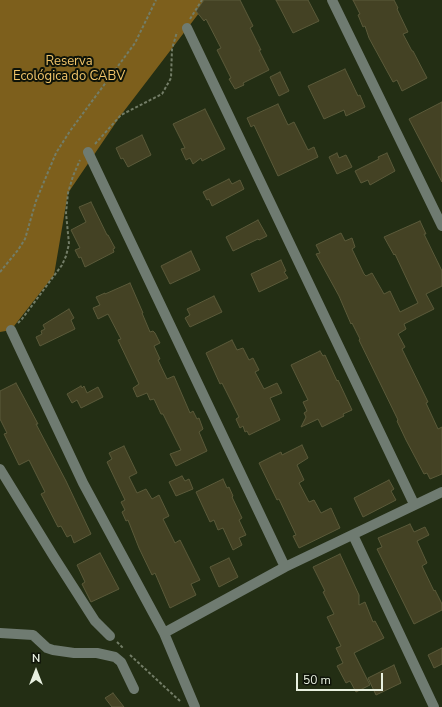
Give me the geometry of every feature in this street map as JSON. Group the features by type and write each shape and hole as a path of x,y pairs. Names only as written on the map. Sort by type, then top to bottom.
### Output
{"street":[{"path":"332,0 442,226"},
{"path":"187,28 414,504"},
{"path":"88,152 285,567"},
{"path":"11,330 83,483 164,633 195,707"},
{"path":"0,469 54,557 96,621 110,636"},
{"path":"164,633 285,567 414,504 442,492"},
{"path":"353,535 434,707"},
{"path":"0,633 33,635 47,648 53,650 108,655 115,657 121,662 134,689"}],"path":[{"path":"0,272 25,239 36,201 56,154 70,131 135,43 156,0"},
{"path":"11,330 22,319 62,265 66,256 69,244 66,213 68,193 73,176 80,161 121,115 162,94 171,78 172,49 176,32 187,28 190,18 202,0"},
{"path":"110,636 186,707"}],"green space":[{"name":"Reserva Ecológica do CABV","path":"0,0 209,0 121,115 68,193 54,275 11,330 0,332"}],"building":[{"path":"204,0 240,0 253,26 250,28 269,70 243,83 244,85 235,89 229,79 231,78 217,50 221,48 206,19 204,21 196,11"},
{"path":"276,0 308,0 319,21 293,33"},
{"path":"353,0 394,0 408,32 403,34 427,78 402,91 397,80 393,82 369,38 365,26 363,27 358,15 360,14"},
{"path":"345,69 365,107 346,116 344,110 324,119 308,86"},
{"path":"280,72 289,91 279,96 270,77"},
{"path":"442,102 442,182 409,119"},
{"path":"278,104 288,125 294,122 308,150 314,147 318,157 278,176 254,125 251,127 247,118"},
{"path":"205,109 225,149 202,161 201,158 193,164 190,158 186,160 181,149 185,148 173,124"},
{"path":"142,135 151,155 128,167 123,158 121,159 116,148"},
{"path":"337,153 339,158 346,155 352,167 337,174 329,157"},
{"path":"387,153 395,171 370,185 368,180 361,183 355,171 379,159 378,157"},
{"path":"229,179 232,184 240,180 244,189 212,206 209,199 207,200 203,192"},
{"path":"91,202 115,248 113,249 114,252 85,267 81,257 79,258 75,250 80,248 71,230 86,222 79,207"},
{"path":"258,220 267,236 233,251 226,237"},
{"path":"420,221 426,234 424,234 442,271 442,286 426,294 434,309 404,324 406,329 398,334 405,347 402,349 428,402 426,403 438,429 442,427 442,474 430,479 427,473 424,474 406,440 397,421 398,420 359,340 360,339 316,254 320,253 316,245 341,233 345,241 352,238 355,247 352,249 364,274 366,276 372,273 384,294 390,291 400,312 418,303 395,254 394,255 384,237"},
{"path":"191,251 200,270 170,284 161,266"},
{"path":"281,260 286,271 284,272 288,278 259,292 251,274"},
{"path":"130,283 150,332 153,331 155,333 160,343 154,346 160,359 158,360 167,379 174,376 190,413 193,411 197,419 199,418 203,429 199,432 207,451 176,466 170,454 181,450 163,414 161,414 154,399 150,400 147,393 137,397 133,388 139,384 118,340 121,339 108,314 98,319 93,308 100,305 96,297"},
{"path":"214,296 222,312 190,327 185,318 190,315 187,309"},
{"path":"69,309 74,318 71,320 75,329 40,346 36,337 42,334 41,331 45,329 43,325"},
{"path":"232,340 237,350 243,348 249,360 253,358 259,370 255,372 264,389 277,383 282,393 270,398 280,420 249,435 247,431 245,432 243,426 240,428 236,419 239,417 222,383 220,384 206,353"},
{"path":"320,351 323,356 325,355 352,410 343,414 344,416 322,427 318,419 301,427 306,417 304,413 307,411 303,402 308,400 291,365"},
{"path":"16,383 38,424 36,424 66,481 91,534 74,543 71,535 67,537 61,526 58,527 41,494 45,492 29,460 19,465 4,434 7,433 0,419 0,391"},
{"path":"81,386 82,388 84,386 87,393 98,387 103,397 81,408 77,400 72,403 67,394"},
{"path":"302,445 308,458 297,465 304,480 299,483 309,502 314,500 321,513 331,508 340,528 299,548 293,536 296,535 279,499 277,500 259,463 281,452 282,455"},
{"path":"124,446 137,473 129,477 137,493 146,489 152,499 159,495 169,516 163,519 175,543 180,540 200,580 191,584 196,595 170,608 155,573 152,575 128,520 126,521 122,512 125,510 121,502 125,500 107,462 112,459 109,453"},
{"path":"182,476 185,481 189,479 193,489 176,496 169,482"},
{"path":"223,479 233,496 232,497 242,518 239,520 246,535 239,538 242,545 233,550 223,528 218,530 214,520 210,522 196,492"},
{"path":"389,480 394,489 391,491 396,500 363,517 354,498"},
{"path":"410,524 414,532 425,527 429,535 417,541 427,563 422,566 442,604 442,610 414,624 377,549 382,547 378,538"},
{"path":"100,553 119,589 91,602 82,584 85,582 77,565"},
{"path":"340,554 359,595 359,605 365,602 373,622 375,621 384,638 354,653 370,685 356,692 350,681 346,683 337,666 343,663 336,648 341,646 327,617 334,614 313,567"},
{"path":"229,558 238,577 219,587 210,567"},
{"path":"442,648 442,664 434,668 428,655"},
{"path":"394,665 401,683 376,695 368,678"},
{"path":"113,693 124,707 112,707 105,698"}]}
